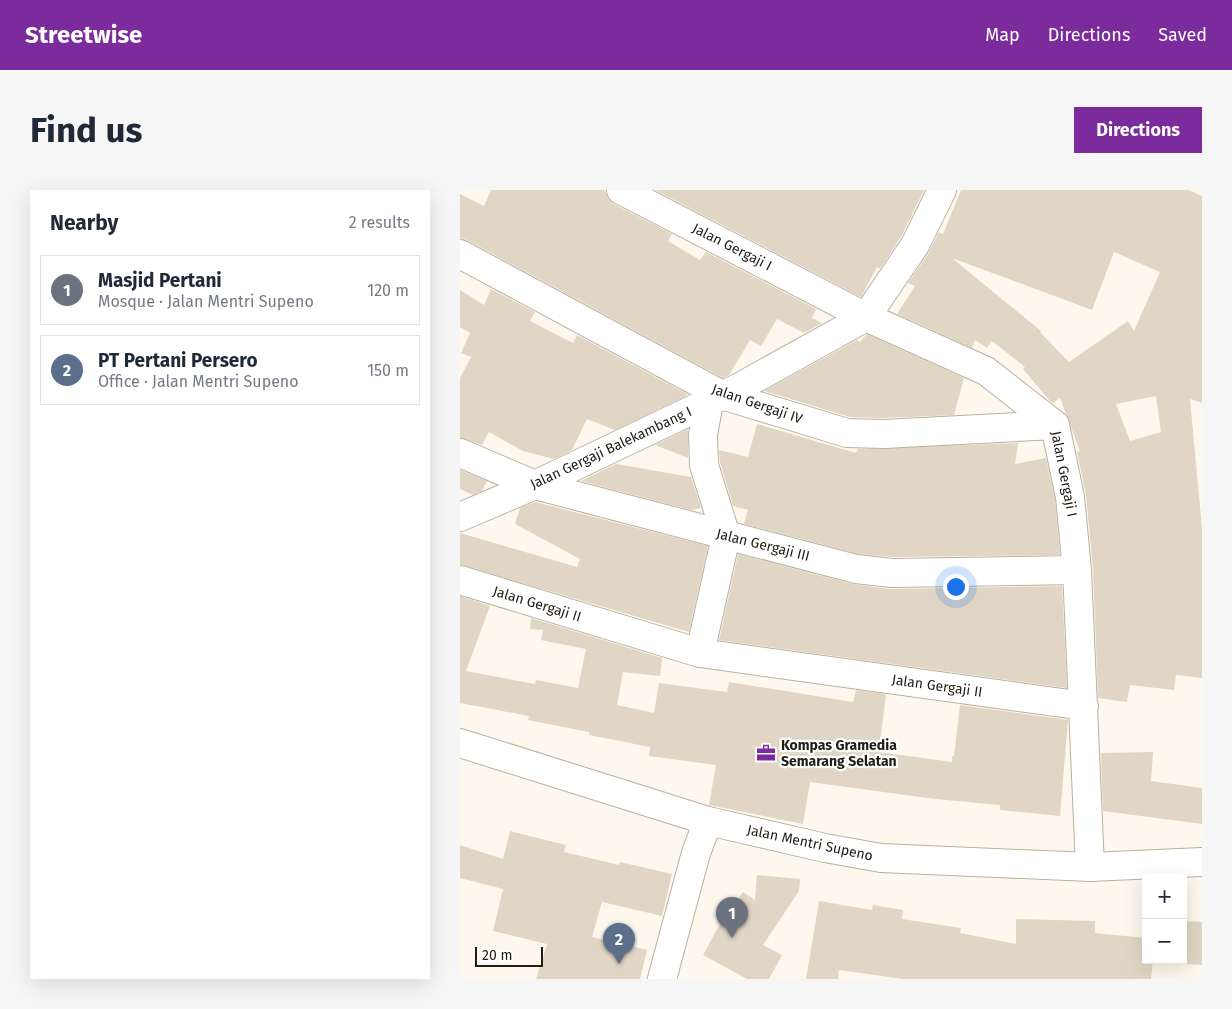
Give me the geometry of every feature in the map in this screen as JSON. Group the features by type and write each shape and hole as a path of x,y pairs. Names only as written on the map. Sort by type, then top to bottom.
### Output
{"street":[{"name":"Jalan Gergaji I","path":"621,190 866,317 986,371 1055,425 1070,497 1077,570 1090,867"},
{"name":"Jalan Gergaji Balekambang I","path":"460,517 535,485 716,398 866,317 915,245 942,190"},
{"name":"Jalan Gergaji IV","path":"460,254 716,398 847,433 884,434 1055,425"},
{"path":"700,653 726,536 704,465 703,435 716,398"},
{"name":"Jalan Gergaji III","path":"460,453 535,485 726,536 874,572 1077,570"},
{"name":"Jalan Gergaji II","path":"460,580 700,653 1084,706"},
{"name":"Jalan Mentri Supeno","path":"460,743 708,821 825,848 881,858 1090,867 1202,862"},
{"path":"662,979 696,854 708,821"}],"building":[{"path":"491,190 605,190 608,198 614,204 672,234 668,241 700,260 706,252 816,309 812,318 822,323 804,333 777,319 761,346 750,340 729,375 723,378 467,240 460,238 460,194 484,206"},
{"path":"655,190 924,190 901,237 880,269 877,267 861,297"},
{"path":"961,190 1189,190 1202,196 1202,403 1190,399 1202,528 1202,678 1176,675 1174,690 1130,685 1127,702 1098,698 1093,569 1086,495 1077,452 1080,451 1060,398 1053,403 1050,401 1023,369 1025,367 992,341 987,348 975,340 972,348 897,314 915,286 908,283 928,254 939,232 943,234","holes":["1114,252 1160,272 1134,331 1128,321 1069,362 1041,331 952,258 1092,310","1156,396 1161,432 1130,441 1116,404"]},
{"path":"491,289 535,312 530,321 573,343 577,335 687,394 686,396 615,430 587,419 572,450 554,459 523,451 489,432 482,445 460,438 460,378 471,357 461,353 470,333 460,327 460,290 484,305"},
{"path":"867,334 964,378 954,415 884,418 850,417 764,391 857,340 860,342"},
{"path":"757,424 856,453 858,449 1018,443 1015,464 1046,458 1055,499 1060,555 893,557 859,554 744,524 748,510 733,506 720,462 719,450 748,457"},
{"path":"688,429 688,458 655,445"},
{"path":"616,464 691,477 701,508 691,510 581,481"},
{"path":"460,470 487,481 482,491 473,495 460,489"},
{"path":"535,502 708,546 689,632 460,565 460,533 577,567 580,559 515,524 520,508"},
{"path":"738,554 852,584 890,589 1062,586 1067,688 719,640"},
{"path":"460,596 490,606 466,671 535,684 536,680 578,688 586,649 541,640 543,630 530,629 531,618 662,658 660,676 623,672 617,705 654,713 659,683 727,692 729,682 853,702 856,690 886,694 879,752 952,762 960,705 1068,720 1060,816 1000,810 1000,805 935,799 810,782 803,824 709,805 716,765 649,756 650,747 528,720 529,716 460,703"},
{"path":"1153,752 1151,781 1202,788 1202,824 1103,811 1101,753"},
{"path":"510,831 566,845 564,852 619,865 620,862 672,874 662,916 602,902 592,937 647,950 640,979 536,979 547,944 493,931 503,889 460,878 460,845 503,859"},
{"path":"757,875 800,879 799,891 763,945 782,955 769,979 747,979 703,955 721,922 743,892 755,900"},
{"path":"819,901 872,910 873,905 903,910 902,919 961,928 960,933 1016,944 1016,919 1095,921 1095,933 1142,938 1142,964 1153,964 1151,979 903,979 839,970 838,979 806,979"},
{"path":"1187,921 1202,922 1202,965 1183,964 1187,964"}],"place":[{"name":"Kompas Gramedia Semarang Selatan","path":"766,753"},
{"name":"Masjid Pertani","path":"732,938"},
{"name":"PT Pertani Persero","path":"619,964"}]}
